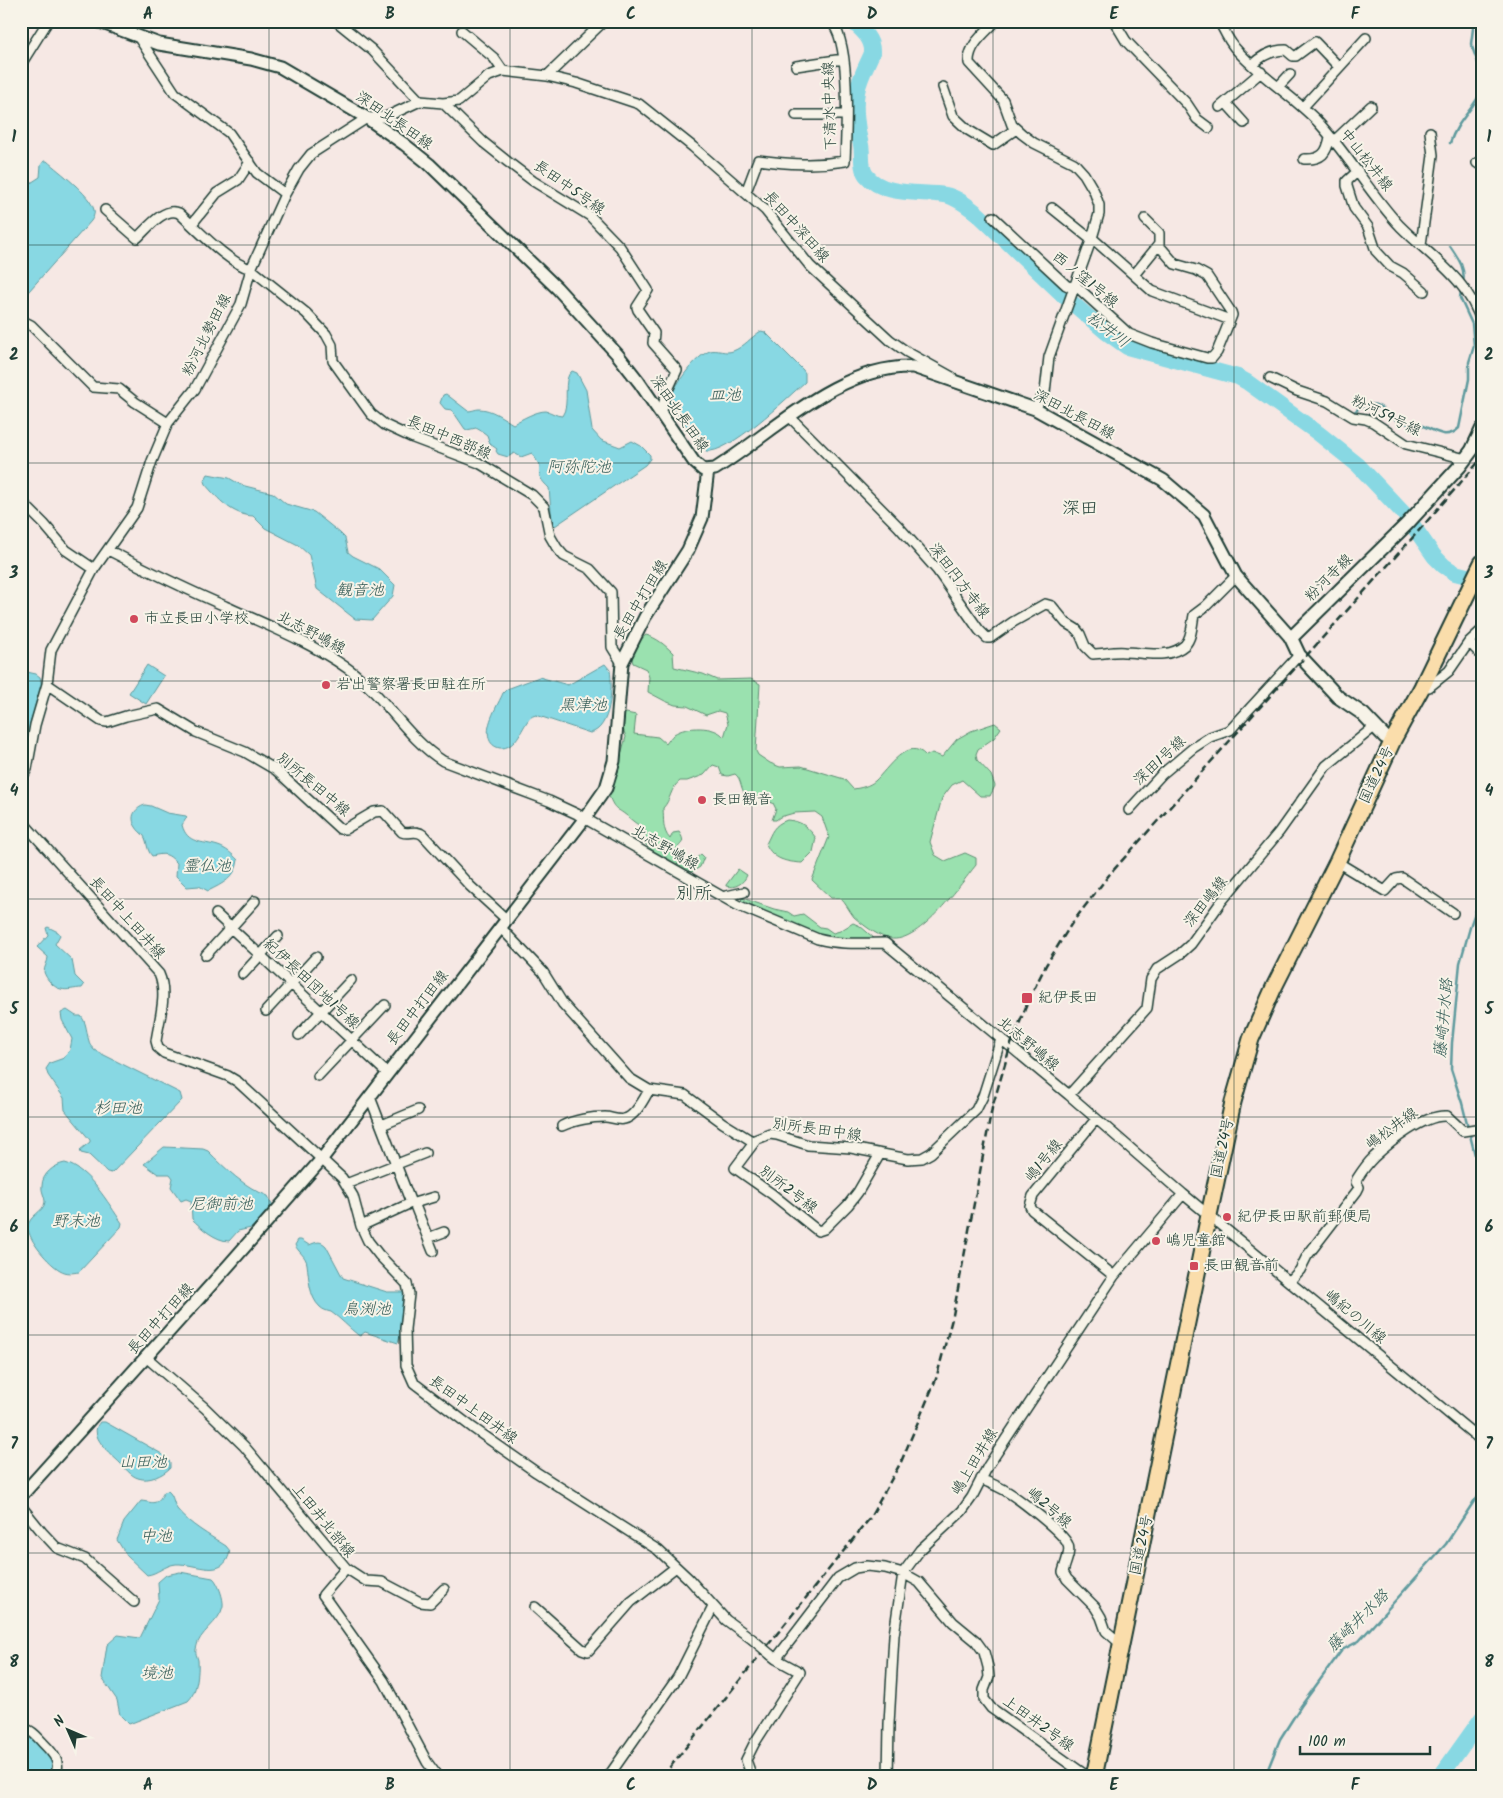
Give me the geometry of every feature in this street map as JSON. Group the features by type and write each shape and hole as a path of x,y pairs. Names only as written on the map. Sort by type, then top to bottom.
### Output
{"highway":[{"name":"国道24号","path":"1094,1777 1233,1102 1251,1039 1274,987 1337,862 1393,740 1422,687 1482,564"}],"main road":[{"name":"粉河寺線","path":"1291,638 1410,520 1466,459 1482,429"},
{"path":"1291,638 1299,655 1338,697 1363,714 1385,737 1393,740"}],"street":[{"path":"21,64 48,21"},
{"name":"深田北長田線","path":"97,21 159,44 251,59 280,67 367,118 404,144 429,164 557,288 617,354 694,462 703,470 715,469 816,399 850,380 893,368 913,368 1036,409 1163,480 1204,515 1236,576 1291,638"},
{"path":"336,21 372,50 420,101 442,103 459,100 489,76 503,71 547,76 602,21"},
{"path":"742,21 748,21"},
{"name":"下清水中央線","path":"746,192 758,160 795,165 824,165 845,161 846,78 839,32 830,21"},
{"path":"996,21 970,52 969,63 1004,100 1012,125 1034,143 1074,163 1094,190 1099,205 1099,214 1092,238 1049,357 1046,392 1036,409"},
{"path":"1114,21 1126,41 1187,104 1197,119 1209,128"},
{"name":"中山松井線","path":"1219,21 1234,47 1252,65 1303,108 1332,139 1398,224 1451,271 1476,308 1482,324"},
{"path":"462,31 494,58 503,71"},
{"path":"139,38 170,88 228,133 257,172 285,194"},
{"path":"1303,108 1366,38"},
{"path":"1252,65 1259,58 1270,52 1286,50 1293,56 1296,56 1315,42 1339,67"},
{"path":"796,66 843,59"},
{"path":"1244,122 1223,105 1261,72"},
{"path":"1278,87 1290,74"},
{"name":"長田中深田線","path":"547,76 576,83 639,104 746,192 765,210 810,266 890,340 907,352 950,375 963,385"},
{"path":"943,87 953,116 968,130 993,145 1016,129"},
{"name":"粉河北勢田線","path":"21,780 27,770 35,725 47,684 50,650 94,569 137,508 152,461 168,423 195,389 241,304 251,269 299,168 311,154 367,118 386,117 420,101"},
{"name":"長田中5号線","path":"442,103 483,142 508,162 533,181 590,216 620,247 648,290 638,310 654,333 653,343 677,370 666,394 661,415"},
{"path":"1304,159 1313,160 1319,157 1332,139 1371,106"},
{"path":"796,115 846,116"},
{"path":"1421,245 1432,155 1430,132"},
{"path":"192,224 217,194 238,180 250,162"},
{"path":"1358,171 1347,182 1347,186 1354,208 1368,227 1376,251 1390,266 1403,272 1424,291"},
{"path":"1052,208 1088,238 1092,238 1152,291 1230,320 1231,312 1207,276 1196,270 1175,264 1162,249 1156,248"},
{"name":"長田中西部線","path":"105,210 137,238 161,216 171,211 179,212 224,253 251,269 306,313 326,334 332,345 333,361 371,414 385,425 413,438 479,463 532,495 544,507 550,536 564,556 590,568 611,592 612,647 622,664"},
{"name":"西ノ窪1号線","path":"993,217 1066,285 1129,334 1152,343 1212,358 1217,352 1230,320"},
{"path":"1134,275 1159,244 1159,233 1145,220"},
{"path":"21,320 31,325 93,387 119,389 135,402 168,423"},
{"name":"粉河59号線","path":"1270,378 1297,391 1327,401 1350,415 1366,418 1406,444 1466,459"},
{"name":"深田円方寺線","path":"790,417 898,526 937,570 979,630 987,638 990,638 1013,622 1045,604 1052,606 1066,623 1076,629 1085,646 1093,654 1124,652 1157,655 1184,645 1190,637 1194,615 1206,606 1236,576"},
{"name":"長田中打田線","path":"21,1496 321,1160 585,818 606,788 614,761 622,664 645,617 688,550 702,518 708,470"},
{"path":"21,501 66,550 94,569"},
{"name":"北志野嶋線","path":"108,550 165,580 278,630 342,664 377,695 431,754 443,761 549,801 585,818 737,905 828,942 885,943 1209,1215"},
{"path":"1422,687 1429,687 1449,671 1469,642 1482,630"},
{"path":"1469,642 1482,656"},
{"name":"深田1号線","path":"1129,810 1162,774 1193,748 1210,737 1230,730 1299,655"},
{"name":"別所長田中線","path":"47,684 100,721 107,722 158,709 196,732 245,752 284,776 340,829 345,829 374,812 383,811 405,834 416,832 423,835 503,923 543,972 563,1004 629,1078 649,1090 685,1095 748,1139 756,1140 770,1134 808,1144 851,1148 908,1159 922,1158 931,1153 976,1110 983,1096 1001,1039"},
{"name":"深田嶋線","path":"1068,1095 1147,1008 1151,979 1157,969 1180,954 1191,944 1221,902 1279,832 1326,766 1374,726"},
{"name":"長田中上田井線","path":"21,820 159,974 163,983 164,994 156,1042 158,1048 164,1053 228,1076 238,1082 342,1178 353,1196 361,1226 368,1241 379,1256 407,1284 409,1294 405,1329 406,1365 414,1383 473,1428 536,1472 658,1550 703,1594 713,1608 726,1620 774,1657 800,1672 754,1744 746,1760 752,1777"},
{"path":"1337,862 1386,891 1394,880 1402,878 1453,913"},
{"path":"722,897 744,892"},
{"path":"206,955 255,901"},
{"name":"紀伊長田団地1号線","path":"216,914 387,1073"},
{"path":"243,974 278,936"},
{"path":"266,1011 316,957"},
{"path":"299,1035 351,980"},
{"path":"318,1076 385,1005"},
{"path":"562,1126 568,1123 604,1117 623,1120 636,1110 649,1090"},
{"path":"370,1097 433,1251"},
{"path":"382,1125 418,1110"},
{"name":"嶋松井線","path":"1290,1280 1300,1270 1307,1256 1357,1191 1359,1187 1356,1182 1357,1178 1381,1151 1420,1122 1434,1117 1447,1116 1457,1126 1469,1131 1482,1128"},
{"name":"嶋1号線","path":"1096,1119 1033,1196 1030,1206 1032,1210 1114,1276"},
{"name":"別所2号線","path":"756,1140 735,1168 772,1194 818,1231 824,1229 838,1217 848,1205 858,1192 880,1154"},
{"path":"346,1184 424,1153"},
{"name":"嶋上田井線","path":"888,1777 894,1635 903,1573 920,1550 962,1511 972,1498 981,1478 1114,1276 1183,1194"},
{"path":"361,1226 413,1203 434,1197"},
{"name":"嶋紀の川線","path":"1209,1215 1290,1280 1482,1441"},
{"path":"428,1238 444,1232"},
{"name":"上田井北部線","path":"146,1357 205,1408 244,1446 346,1568 323,1595 384,1681 438,1777"},
{"name":"嶋2号線","path":"981,1478 1008,1492 1051,1525 1063,1538 1068,1544 1063,1572 1066,1579 1095,1607 1106,1631 1122,1644"},
{"path":"21,1506 57,1548 85,1559 134,1602"},
{"path":"774,1657 838,1578 856,1568 866,1566 885,1568 903,1573"},
{"path":"535,1607 582,1649 588,1651 631,1602 676,1567"},
{"path":"346,1568 366,1581 382,1582 420,1602 430,1603 444,1589"},
{"name":"上田井2号線","path":"903,1573 919,1582 953,1622 976,1642 984,1652 989,1677 984,1690 984,1699 991,1708 1088,1777"},
{"path":"608,1777 678,1677 713,1608"},
{"path":"21,1733 28,1730 33,1732 55,1755 58,1766 54,1777"}],"green space":[{"path":"646,635 661,642 673,653 674,667 703,674 717,680 751,679 760,684 756,751 758,755 780,767 801,766 844,779 853,789 873,783 898,756 905,752 912,749 926,756 932,753 942,757 957,739 971,731 995,723 1001,728 994,738 978,749 976,754 977,760 991,775 995,786 990,796 980,796 962,780 952,785 942,798 930,842 935,855 945,861 965,853 976,858 976,865 948,900 924,925 911,934 899,939 883,937 854,917 840,898 831,898 812,880 829,837 822,817 815,812 794,813 772,820 776,809 773,803 760,800 755,795 746,795 735,774 722,775 719,767 713,765 704,775 687,781 680,781 674,787 663,808 667,836 670,839 673,833 679,832 683,841 674,853 686,861 692,862 701,854 704,857 700,867 692,872 652,850 644,843 646,834 644,828 616,808 609,796 626,737 621,723 623,716 626,713 636,715 634,734 658,737 666,744 679,731 693,728 714,730 724,737 728,724 725,713 718,711 706,715 687,706 675,705 648,692 649,677 646,669 633,663 632,658 632,650"},
{"path":"787,820 803,825 816,838 813,852 802,863 786,861 777,857 772,854 766,844 776,827"},
{"path":"738,869 747,875 746,878 736,886 726,886 726,885"},
{"path":"742,898 788,912 794,916 803,914 820,927 826,928 833,933 853,923 860,926 875,939 861,940 820,937 744,904 741,901"}],"water":[{"path":"44,161 47,161 81,190 91,204 94,214 91,221 21,300 21,192 26,186 40,177 41,165"},
{"name":"皿池","path":"761,331 765,332 803,370 805,382 772,412 742,435 716,450 706,451 671,406 669,402 671,396 691,365 704,354 710,351 733,351"},
{"name":"阿弥陀池","path":"572,371 577,373 586,390 592,430 601,440 620,447 632,441 641,446 650,455 650,459 645,465 555,526 552,522 549,488 541,478 539,473 540,466 532,453 521,457 514,453 508,457 498,454 497,449 490,444 487,435 476,428 465,429 452,410 445,409 440,403 443,395 446,394 468,411 488,410 513,424 542,411 562,416 566,405 567,380"},
{"name":"観音池","path":"208,474 229,478 241,485 273,493 286,504 314,512 345,538 348,552 379,569 395,585 393,596 372,620 355,619 317,589 309,555 298,545 265,528 253,516 238,513 226,505 205,484 204,481"},
{"name":"黒津池","path":"605,664 610,670 611,696 606,716 597,730 590,733 536,715 529,719 518,738 510,745 500,748 491,743 488,733 490,721 503,693 507,689 539,677 568,685"},
{"path":"147,665 164,676 146,704 129,693"},
{"path":"21,668 40,677 42,687 37,708 31,720 21,770"},
{"name":"霊仏池","path":"145,805 167,813 186,816 182,825 187,836 196,841 221,847 238,860 237,866 228,880 208,891 199,886 187,887 176,876 177,863 171,857 160,854 152,856 144,836 138,830 133,820 134,813 138,808"},
{"path":"48,927 60,935 55,944 72,960 75,976 84,985 82,988 66,990 58,988 53,985 44,972 48,957 37,947 48,935 46,928"},
{"name":"杉田池","path":"67,1010 76,1016 81,1016 89,1042 94,1050 180,1093 182,1100 112,1173 107,1172 89,1155 81,1153 80,1150 90,1140 65,1110 64,1098 46,1069 50,1063 64,1058 70,1050 72,1039 62,1020 61,1013"},
{"name":"尼御前池","path":"164,1147 203,1149 208,1151 243,1183 268,1196 273,1206 251,1228 238,1231 229,1241 219,1239 204,1230 192,1219 191,1201 186,1199 181,1201 171,1187 173,1178 170,1174 158,1174 144,1164"},
{"name":"野末池","path":"65,1163 74,1166 90,1179 122,1223 121,1227 79,1272 72,1273 60,1270 45,1257 31,1238 28,1227 31,1220 44,1205 45,1200 42,1188 46,1174 53,1168"},
{"name":"鳥渕池","path":"298,1240 309,1245 318,1242 324,1244 343,1278 387,1292 404,1292 401,1333 398,1343 365,1332 360,1336 334,1314 324,1310 316,1303 309,1281 306,1261 295,1245"},
{"name":"山田池","path":"100,1422 105,1422 162,1454 170,1462 170,1468 160,1475 147,1479 133,1476 106,1450 98,1439 96,1433"},
{"name":"中池","path":"168,1491 182,1515 226,1546 230,1551 227,1560 222,1566 208,1568 176,1564 147,1575 127,1556 117,1540 124,1522 141,1501 156,1502 164,1492"},
{"name":"境池","path":"180,1572 213,1578 222,1595 223,1603 218,1617 198,1643 196,1652 198,1676 194,1693 188,1701 129,1724 120,1715 117,1700 102,1678 107,1645 118,1635 140,1638 159,1599 158,1582 166,1575"},
{"path":"30,1733 56,1762 51,1777 21,1777 21,1736"}],"waterway":[{"name":"松井川","path":"852,21 866,35 872,48 872,53 858,87 856,118 864,172 873,182 882,187 903,192 945,195 963,203 978,214 1063,295 1106,332 1127,347 1238,377 1247,382 1318,433 1358,465 1407,517 1434,556 1444,566 1455,573 1482,580"},
{"path":"1474,21 1471,44 1482,74"},
{"path":"1450,143 1457,128 1482,90"},
{"path":"1450,246 1462,268 1463,283"},
{"path":"1353,413 1365,405 1374,404 1399,422 1420,425 1444,434 1449,434 1459,428 1469,379 1469,362 1474,346 1472,324 1460,298 1461,291"},
{"name":"藤崎井水路","path":"1482,893 1460,963 1451,1069 1462,1103 1478,1167 1482,1173"},
{"name":"藤崎井水路","path":"1263,1777 1280,1739 1301,1706 1342,1650 1359,1641 1446,1544 1482,1489"},
{"path":"1440,1777 1482,1718"}],"railway":[{"path":"662,1777 870,1518 901,1462 936,1379 953,1315 992,1108 1010,1047 1029,999 1046,965 1072,923 1109,875 1482,458"}],"place":[{"name":"市立長田小学校","path":"134,619"},
{"name":"岩出警察署長田駐在所","path":"326,685"},
{"name":"長田観音","path":"702,800"},
{"name":"紀伊長田","path":"1027,998"},
{"name":"紀伊長田駅前郵便局","path":"1227,1217"},
{"name":"嶋児童館","path":"1156,1241"},
{"name":"長田観音前","path":"1194,1266"}],"district":[{"name":"深田","path":"1080,509"},
{"name":"別所","path":"694,894"}]}
